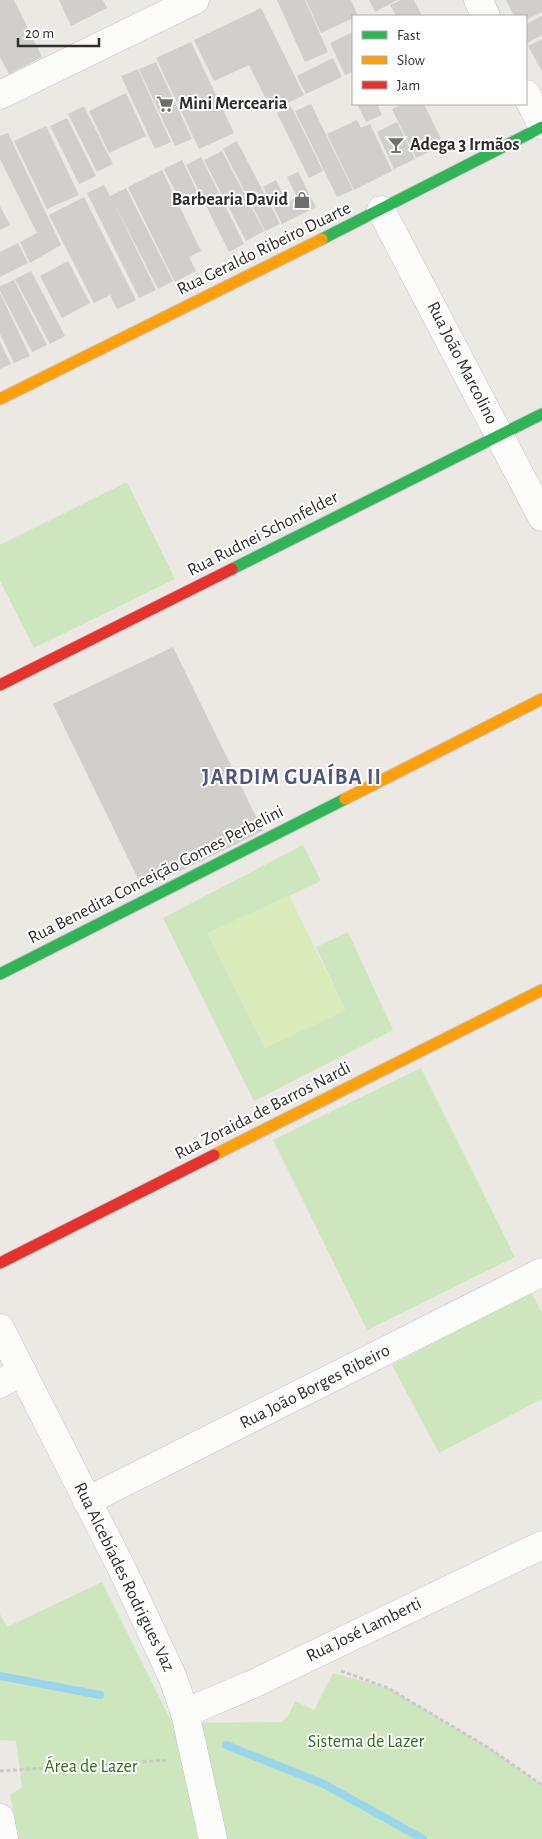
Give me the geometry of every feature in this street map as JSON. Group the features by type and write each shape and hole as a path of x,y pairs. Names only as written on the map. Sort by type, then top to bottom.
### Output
{"street":[{"path":"0,95 195,0"},
{"path":"478,0 486,15"},
{"path":"527,96 542,126"},
{"name":"Rua Geraldo Ribeiro Duarte","path":"0,399 381,210 542,126"},
{"name":"Rua João Marcolino","path":"381,210 542,517"},
{"name":"Rua Rudnei Schonfelder","path":"0,685 542,414"},
{"name":"Rua Benedita Conceição Gomes Perbelini","path":"0,974 542,699"},
{"name":"Rua Zoraida de Barros Nardi","path":"0,1263 542,990"},
{"name":"Rua João Borges Ribeiro","path":"87,1501 542,1272"},
{"name":"Rua Alcebíades Rodrigues Vaz","path":"0,1328 11,1378 87,1501 173,1678 185,1713 213,1839"},
{"name":"Rua José Lamberti","path":"185,1713 251,1685 542,1545"},
{"path":"0,1818 4,1839"}],"path":[{"path":"305,1658 388,1688 489,1748 542,1785"},
{"path":"0,1771 195,1759"}],"green space":[{"path":"127,482 175,579 34,648 0,581 0,545"},
{"path":"303,845 321,881 208,934 265,1048 345,1010 316,947 348,932 393,1030 254,1101 163,918"},
{"path":"289,895 345,1010 265,1048 208,933"},
{"path":"421,1068 515,1257 367,1330 273,1140"},
{"path":"531,1292 542,1312 542,1399 439,1453 392,1365"},
{"path":"102,1582 172,1723 282,1722 288,1716 295,1701 314,1710 333,1673 388,1688 489,1748 542,1785 542,1839 19,1839 10,1795 22,1787 16,1741 0,1740 0,1614 7,1627"}],"building":[{"path":"0,0 14,0 42,57 9,74 0,57"},
{"path":"59,0 103,0 107,8 71,26"},
{"path":"277,0 305,0 328,52 305,62"},
{"path":"306,0 351,0 358,15 352,15 352,18 321,33"},
{"path":"369,0 397,0 375,12"},
{"path":"401,0 414,0 422,15 395,15 390,5"},
{"path":"506,0 542,0 542,12 527,20 527,15 514,15"},
{"path":"261,8 304,95 272,111 249,65 214,81 194,40"},
{"path":"542,16 542,35 527,43 527,24"},
{"path":"352,32 352,72 345,75 330,43"},
{"path":"542,39 542,71 528,46"},
{"path":"191,42 234,133 199,149 156,58"},
{"path":"333,58 342,77 306,94 297,76"},
{"name":"Mini Mercearia","path":"156,62 192,139 175,146 139,69"},
{"path":"138,69 171,142 155,149 121,76"},
{"path":"126,93 146,136 109,153 89,111"},
{"path":"311,104 353,190 337,197 295,111"},
{"path":"358,105 380,105 378,106 382,115 366,122"},
{"path":"401,105 424,105 444,145 416,158 392,109"},
{"path":"84,106 113,164 97,172 68,114"},
{"path":"291,106 323,171 309,178 277,113"},
{"path":"67,118 96,176 79,184 50,126"},
{"path":"357,120 361,128 370,124 392,171 354,190 327,134"},
{"name":"Adega 3 Irmãos","path":"397,122 415,159 394,169 377,132"},
{"path":"46,126 79,195 47,209 14,141"},
{"path":"8,133 61,245 30,263 20,242 37,233 0,159 0,136"},
{"path":"237,141 280,224 265,231 223,149"},
{"path":"222,151 264,231 246,241 204,160"},
{"path":"201,157 244,244 229,252 186,165"},
{"path":"182,160 200,198 187,204 182,193 177,195 164,169"},
{"path":"162,170 201,251 189,257 196,271 175,282 128,187"},
{"name":"Barbearia David","path":"298,172 316,207 282,224 263,187 276,180 287,203 297,197 287,177"},
{"path":"104,185 110,196 126,188 173,281 158,289 113,201 156,290 139,298 87,193"},
{"path":"84,197 136,300 117,309 110,295 94,303 49,215"},
{"path":"0,206 10,225 0,230"},
{"path":"18,243 28,263 0,277 0,252"},
{"path":"68,261 90,303 62,318 40,276"},
{"path":"31,271 65,336 50,344 15,279"},
{"path":"14,280 47,345 32,352 0,291 0,286"},
{"path":"0,293 30,356 14,363 0,334"},
{"path":"0,342 11,364 0,369"},
{"path":"173,647 263,831 143,889 53,704"}],"waterway":[{"path":"0,1676 100,1695"},
{"path":"226,1745 324,1784 423,1839"}],"traffic: fast":[{"path":"322,239 542,127"},
{"path":"232,569 542,414"},
{"path":"0,974 345,799"}],"traffic: slow":[{"path":"0,399 322,239"},
{"path":"345,799 542,699"},
{"path":"214,1155 542,990"}],"traffic: jam":[{"path":"0,685 232,569"},
{"path":"0,1263 214,1155"}],"place":[{"name":"Mini Mercearia","path":"165,104"},
{"name":"Adega 3 Irmãos","path":"396,145"},
{"name":"Barbearia David","path":"302,200"}],"district":[{"name":"JARDIM GUAÍBA II","path":"292,777"}],"park label":[{"name":"Sistema de Lazer","path":"366,1742"},
{"name":"Área de Lazer","path":"91,1767"}]}
